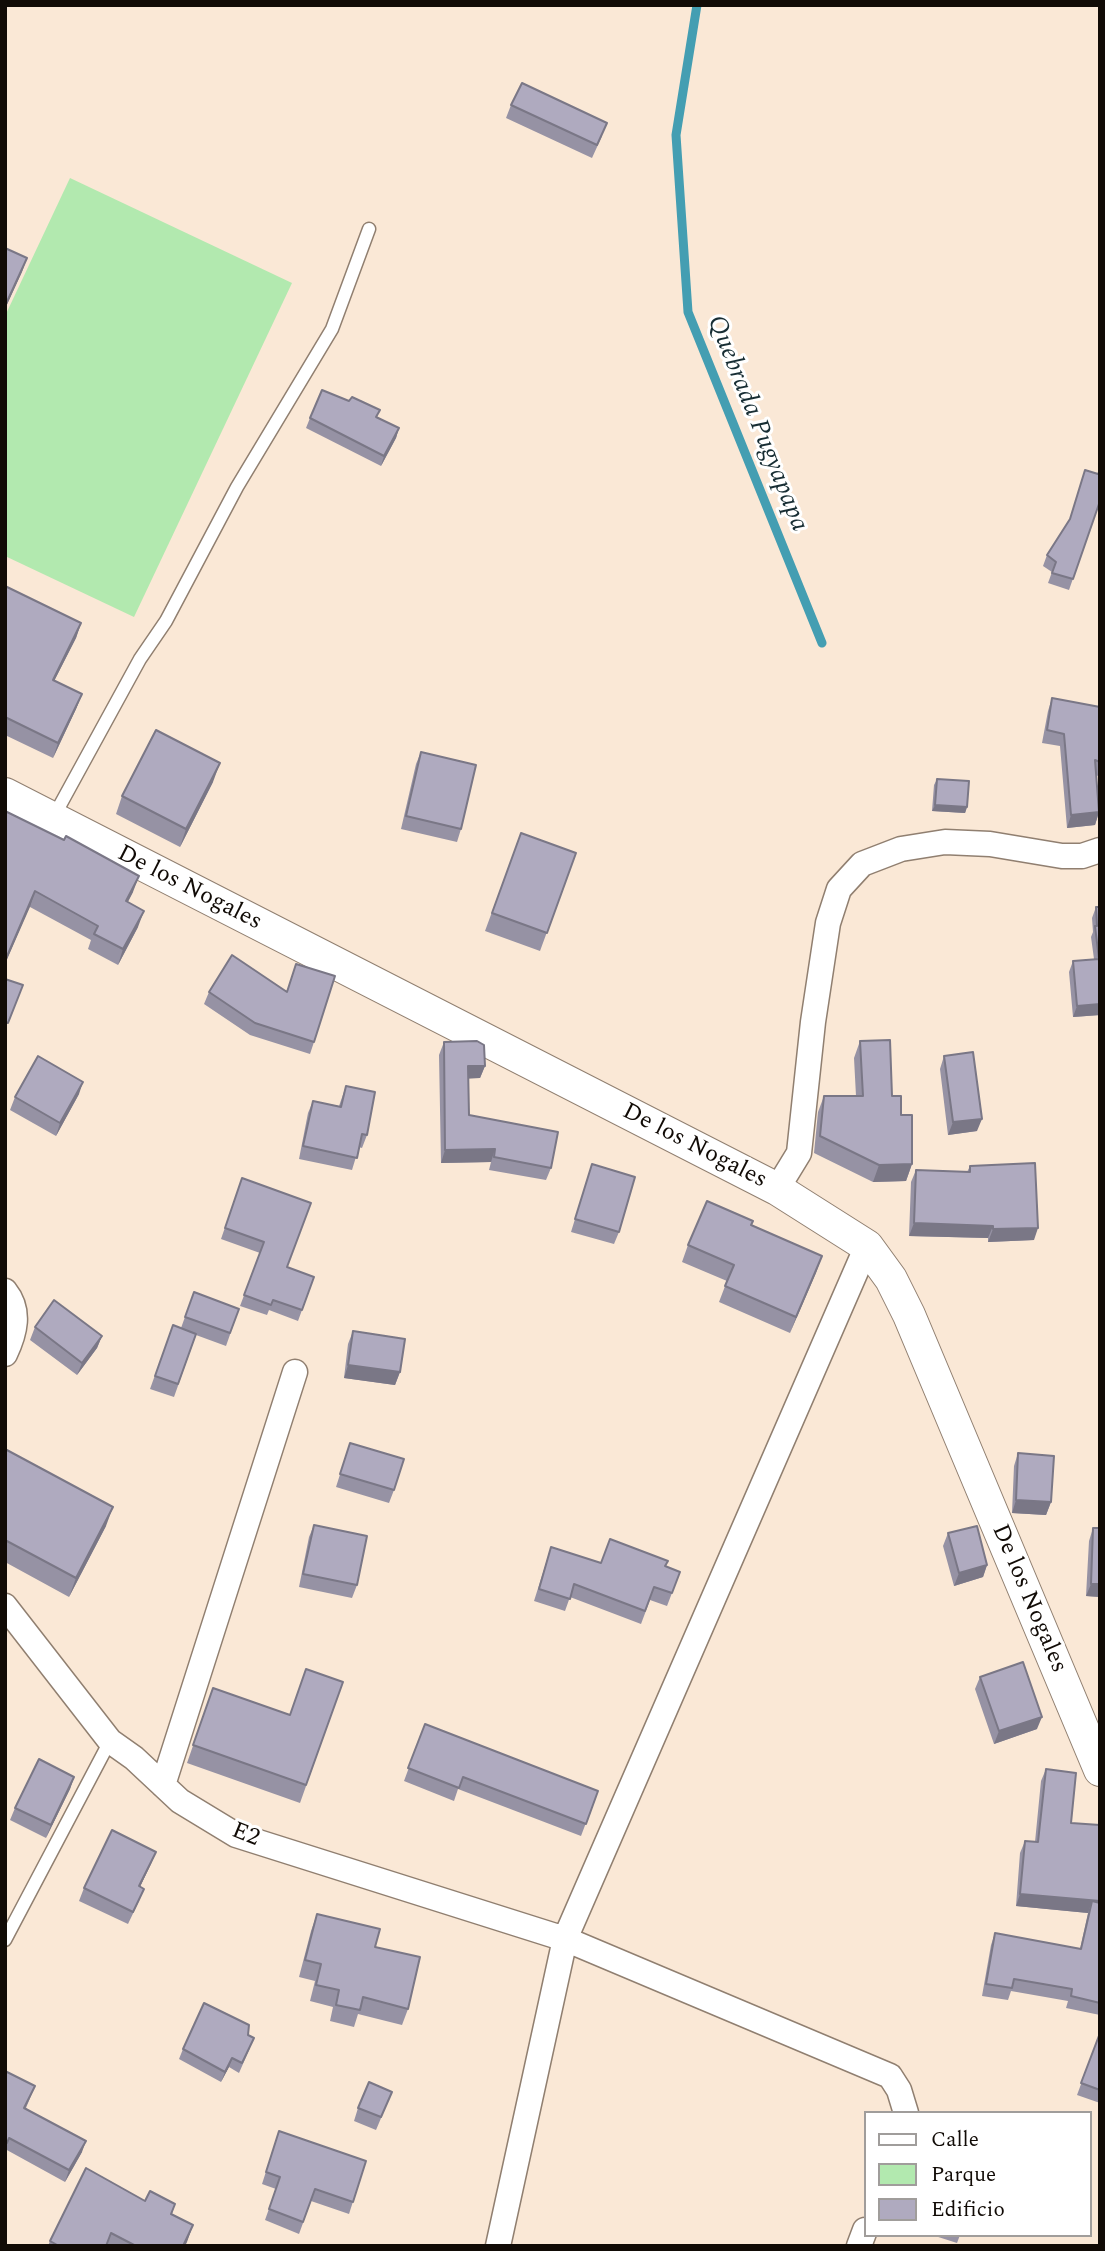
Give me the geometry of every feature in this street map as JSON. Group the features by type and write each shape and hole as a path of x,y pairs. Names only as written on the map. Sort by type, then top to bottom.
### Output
{"street":[{"name":"De los Nogales","path":"5,794 778,1189 867,1246 891,1279 909,1315 1100,1770"},
{"path":"778,1189 799,1153 813,1022 828,923 839,889 862,864 901,849 945,842 989,844 1062,856 1082,856 1100,850"},
{"path":"498,2246 565,1939 867,1246"},
{"path":"5,1291 11,1299 16,1323 5,1354"},
{"path":"163,1785 295,1372"},
{"name":"E2","path":"5,1606 110,1741 134,1758 180,1801 236,1835 565,1939 890,2076 899,2090 904,2111"}],"lane":[{"path":"53,819 140,659 166,621 237,487 332,329 369,229"},
{"path":"5,1940 110,1741"}],"green space":[{"path":"70,178 292,283 134,617 5,556 5,316"}],"building":[{"path":"522,83 607,123 597,145 511,105"},
{"path":"5,248 27,258 5,306"},
{"path":"322,390 349,401 352,397 380,410 376,417 399,428 384,456 310,418"},
{"path":"1085,470 1098,474 1100,471 1100,501 1073,579 1052,573 1056,562 1047,555 1070,519"},
{"path":"5,586 81,623 53,680 82,694 58,743 5,717"},
{"path":"1052,698 1100,707 1100,762 1095,760 1099,812 1071,815 1064,734 1047,730"},
{"path":"156,730 220,763 186,829 122,796"},
{"path":"421,752 476,765 461,829 406,816"},
{"path":"937,779 969,781 967,807 935,805"},
{"path":"5,811 64,840 66,836 139,876 126,901 144,911 123,949 94,934 98,926 35,891 5,961"},
{"path":"521,833 576,853 547,933 492,913"},
{"path":"1096,907 1100,907 1100,1004 1077,1006 1073,961 1099,959"},
{"path":"232,955 287,992 296,964 335,976 314,1042 255,1023 209,992"},
{"path":"5,979 23,985 8,1023 5,1022"},
{"path":"890,1040 892,1096 901,1096 901,1115 912,1115 912,1164 879,1165 820,1136 824,1096 863,1096 860,1041"},
{"path":"477,1041 484,1045 485,1066 468,1066 469,1115 558,1132 551,1168 494,1157 495,1149 445,1150 444,1042"},
{"path":"973,1052 982,1119 953,1122 944,1056"},
{"path":"38,1056 83,1082 60,1123 15,1097"},
{"path":"346,1086 375,1092 367,1135 362,1134 357,1158 303,1146 313,1101 341,1107"},
{"path":"1035,1163 1038,1228 993,1229 993,1226 914,1223 916,1170 970,1172 970,1166"},
{"path":"592,1164 635,1177 619,1232 575,1219"},
{"path":"242,1178 311,1203 287,1267 314,1277 302,1310 273,1300 271,1305 244,1295 264,1242 225,1228"},
{"path":"707,1201 753,1221 751,1225 822,1256 796,1317 725,1286 734,1265 688,1245"},
{"path":"194,1292 239,1309 230,1333 185,1317"},
{"path":"54,1300 102,1336 82,1363 35,1327"},
{"path":"173,1325 196,1334 178,1384 155,1376"},
{"path":"353,1331 405,1339 400,1372 348,1365"},
{"path":"350,1443 404,1459 394,1490 340,1474"},
{"path":"5,1449 113,1507 76,1578 5,1540"},
{"path":"1018,1453 1054,1456 1051,1502 1016,1500"},
{"path":"314,1525 367,1536 357,1585 303,1574"},
{"path":"977,1526 987,1565 959,1573 948,1533"},
{"path":"1093,1528 1100,1528 1100,1584 1091,1584"},
{"path":"610,1539 668,1561 665,1566 680,1572 672,1593 654,1587 645,1611 574,1584 570,1599 539,1589 551,1547 601,1563"},
{"path":"1023,1662 1042,1717 999,1731 980,1677"},
{"path":"306,1669 343,1682 306,1785 193,1745 213,1688 290,1715"},
{"path":"425,1724 598,1791 586,1824 463,1777 459,1788 408,1768"},
{"path":"39,1759 74,1777 51,1825 15,1808"},
{"path":"1046,1769 1076,1773 1071,1823 1100,1825 1100,1901 1020,1894 1025,1841 1038,1842"},
{"path":"112,1830 156,1852 139,1886 144,1889 133,1912 84,1888"},
{"path":"1092,1901 1100,1903 1100,2003 1071,1996 1072,1989 1014,1979 1012,1988 986,1984 995,1933 1081,1949"},
{"path":"317,1914 380,1929 375,1947 420,1957 408,2009 363,1997 360,2010 336,2005 339,1990 316,1985 321,1964 305,1960"},
{"path":"204,2003 249,2025 248,2035 254,2038 242,2063 232,2058 225,2072 183,2049"},
{"path":"1100,2033 1100,2090 1081,2083"},
{"path":"5,2071 35,2086 24,2108 86,2141 69,2170 9,2138 7,2143 5,2142"},
{"path":"369,2082 392,2092 381,2117 358,2108"},
{"path":"279,2131 366,2161 353,2202 315,2189 303,2222 269,2209 280,2177 266,2172"},
{"path":"86,2168 145,2201 150,2191 175,2204 171,2214 193,2225 183,2246 136,2246 111,2233 106,2246 59,2246 50,2241"}],"waterway":[{"name":"Quebrada Pugyapapa","path":"697,5 676,135 688,312 822,643"}]}
